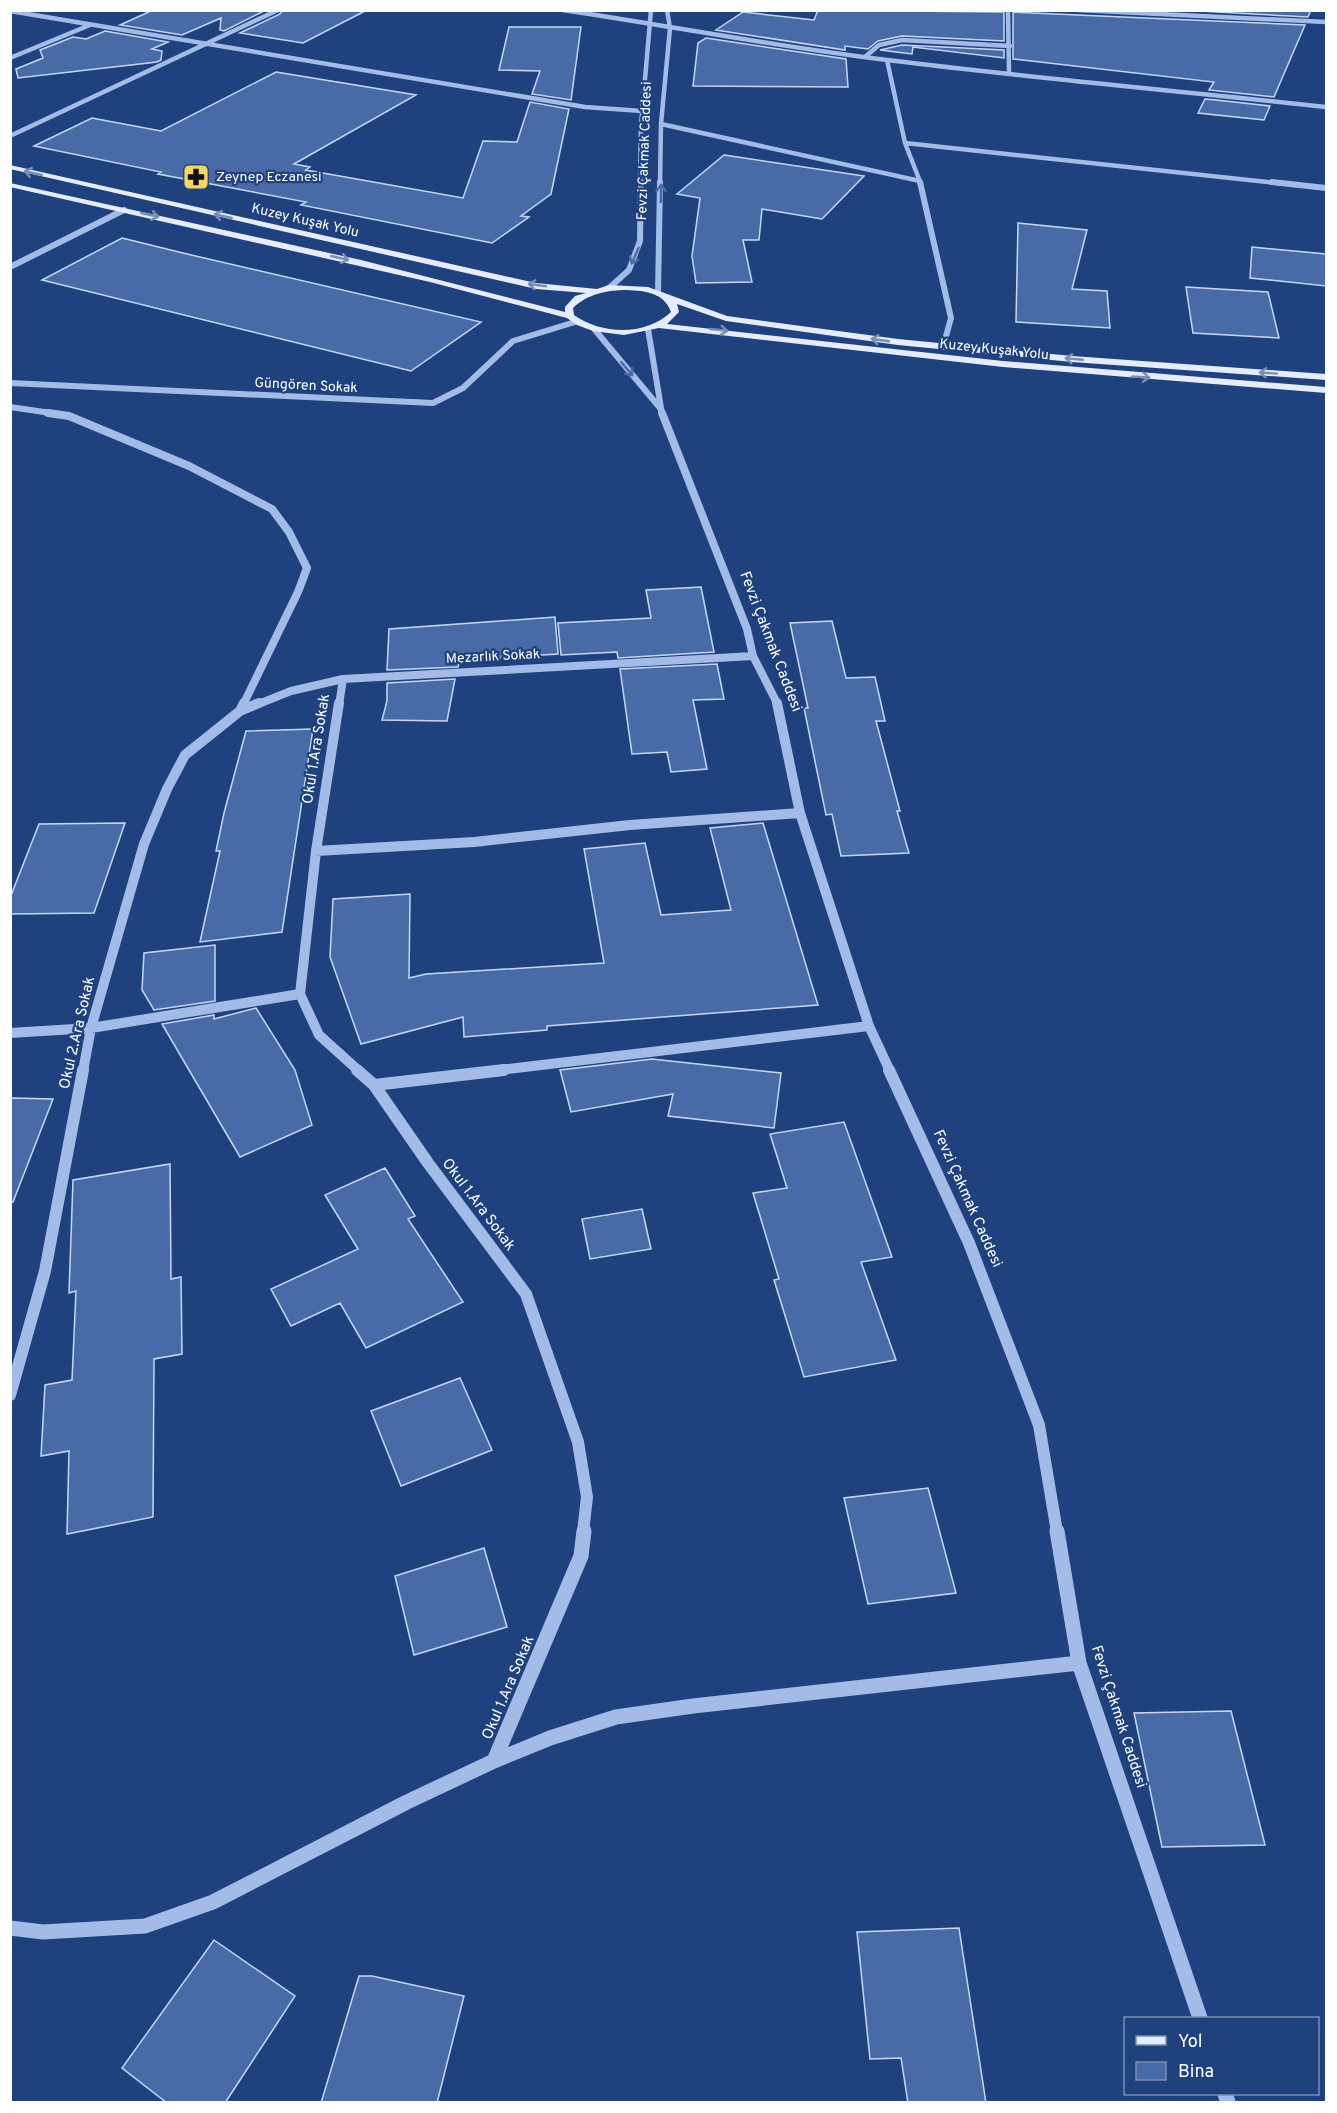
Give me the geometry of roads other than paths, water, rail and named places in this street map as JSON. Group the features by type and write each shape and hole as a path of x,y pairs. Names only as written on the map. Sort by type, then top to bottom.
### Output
{"main road":[{"name":"Kuzey Kuşak Yolu","path":"10,167 525,283 595,291 626,288 658,293 726,318 943,347 1072,359 1326,377"},
{"name":"Kuzey Kuşak Yolu","path":"10,185 470,289 572,319 595,330 621,333 660,326 717,329 895,353 1120,376 1326,390"},
{"path":"572,319 569,307 578,298 595,291"},
{"path":"660,326 675,312 674,305 668,298"}],"street":[{"path":"10,136 278,10"},
{"path":"564,10 650,22 720,37 887,60 1326,107"},
{"path":"609,288 629,270 639,248 642,111 651,10"},
{"name":"Fevzi Çakmak Caddesi","path":"658,293 661,124 670,28 668,10"},
{"path":"1008,10 1009,72"},
{"path":"1078,10 1326,22"},
{"path":"10,11 585,107 642,111"},
{"path":"10,58 90,25"},
{"path":"865,57 879,45 902,40 1010,46"},
{"path":"887,60 905,143 920,181 951,318 943,347"},
{"path":"661,124 920,181"},
{"path":"905,143 1326,188"},
{"path":"10,267 124,210"},
{"name":"Güngören Sokak","path":"10,383 433,403 464,388 513,341 572,319"},
{"path":"648,329 660,408"},
{"path":"595,330 660,408"},
{"path":"10,407 69,416 189,466 272,509 289,532 307,568 298,592 240,711"},
{"name":"Fevzi Çakmak Caddesi","path":"660,408 747,629 753,656 778,705 800,813 869,1026 969,1243 1039,1425 1079,1663 1199,2017"},
{"name":"Mezarlık Sokak","path":"240,711 291,691 343,680 753,656"},
{"name":"Okul 1.Ara Sokak","path":"343,680 316,851 300,993 319,1035 374,1085 428,1163 526,1294 578,1442 587,1497 580,1556 494,1761"},
{"name":"Okul 2.Ara Sokak","path":"10,1395 45,1272 91,1028 144,844 167,789 185,755 240,711"},
{"path":"316,851 474,842 630,825 800,813"},
{"path":"10,1033 91,1028 300,993"},
{"path":"374,1085 869,1026"},
{"path":"10,1928 44,1932 145,1926 213,1902 407,1802 494,1761 550,1738 616,1717 693,1706 1079,1663"}],"place":[{"name":"Zeynep Eczanesi","path":"196,177"}]}
